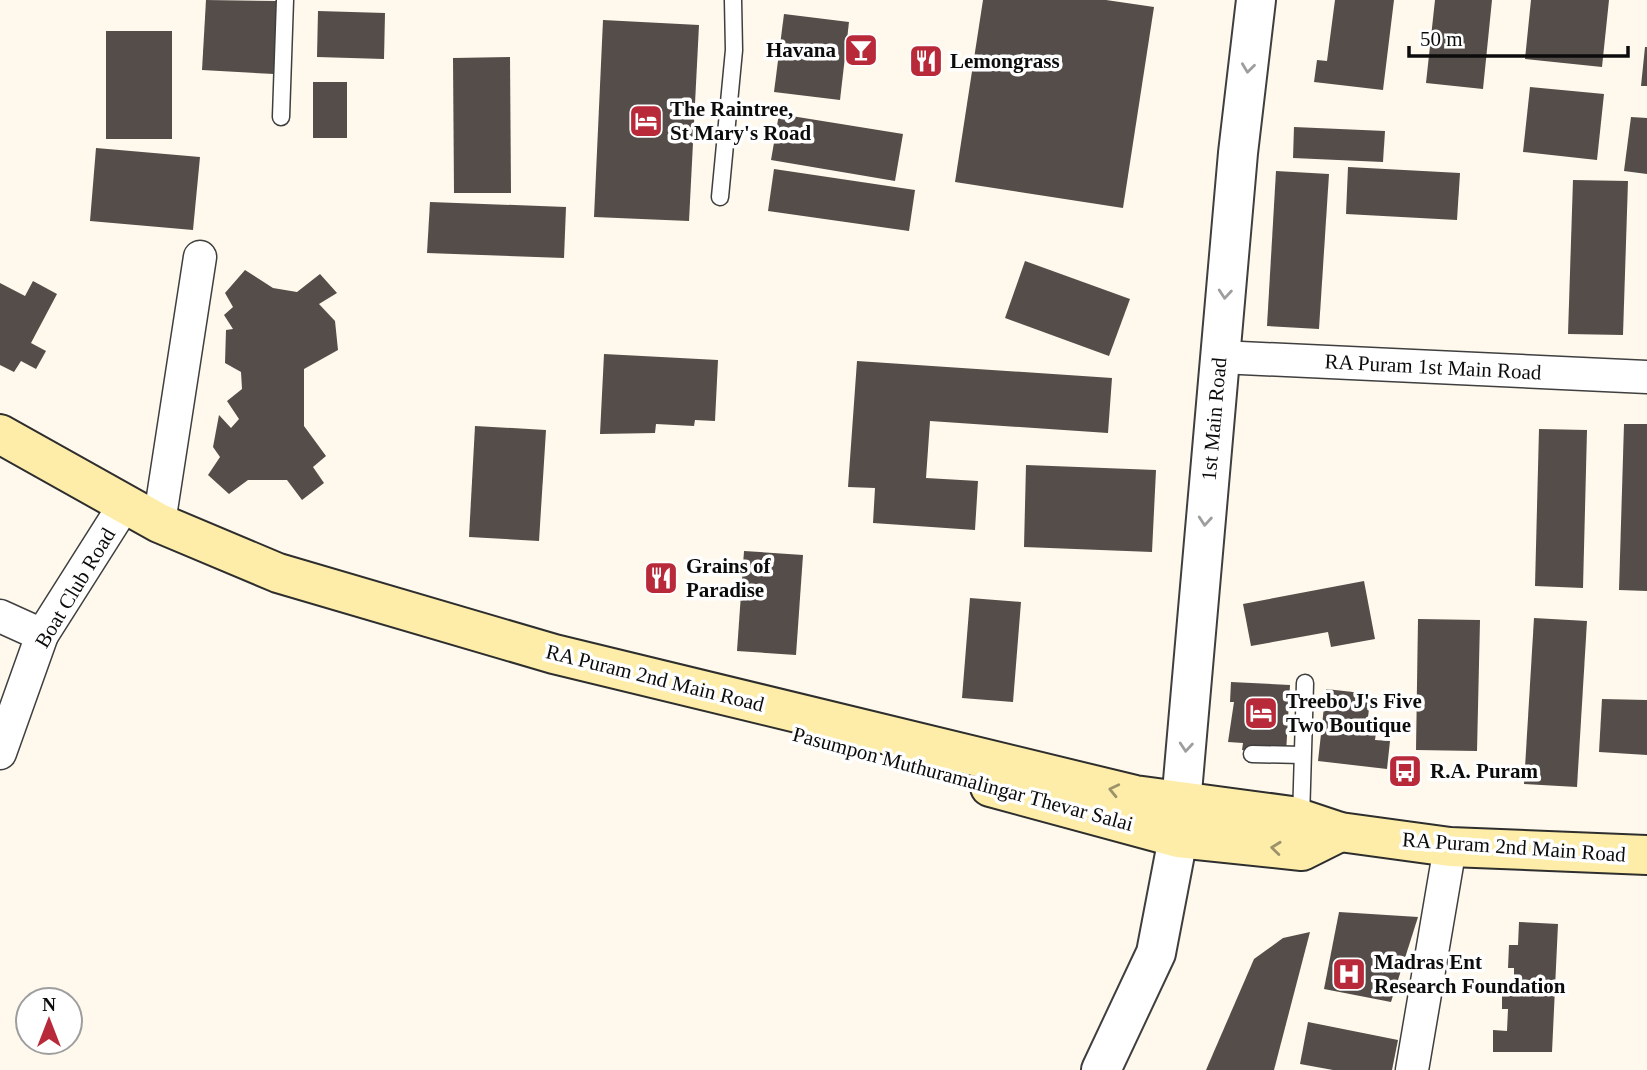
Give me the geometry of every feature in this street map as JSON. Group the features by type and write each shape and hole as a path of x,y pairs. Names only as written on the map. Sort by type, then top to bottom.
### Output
{"main road":[{"name":"RA Puram 2nd Main Road","path":"0,435 119,515 159,523 278,573 554,653 1135,795 1179,820 1302,850 1340,832"},
{"name":"Pasumpon Muthuramalingar Thevar Salai","path":"0,459 119,515 155,550 322,611 1179,820"},
{"name":"RA Puram 2nd Main Road","path":"1179,820 1301,819 1340,832 1450,847 1647,855"}],"street":[{"name":"1st Main Road","path":"1101,1070 1156,953 1179,820 1238,153 1256,0"},
{"path":"159,523 200,257"},
{"name":"RA Puram 1st Main Road","path":"1220,357 1647,377"},
{"name":"Boat Club Road","path":"0,753 42,635 119,515"},
{"path":"0,616 42,635"},
{"path":"1412,1070 1450,847"}],"lane":[{"path":"281,117 285,0"},
{"path":"720,197 734,50 733,0"},
{"path":"1301,819 1305,683"},
{"path":"1252,754 1302,755"}],"building":[{"path":"206,0 277,1 274,74 202,70"},
{"path":"983,0 1106,0 1154,7 1123,208 955,182"},
{"path":"1335,0 1394,0 1383,90 1314,82 1317,60 1327,61"},
{"path":"1435,0 1492,0 1483,89 1426,83"},
{"path":"1531,0 1609,0 1602,67 1525,59"},
{"path":"318,11 385,13 384,59 317,57"},
{"path":"784,14 849,22 840,100 774,92"},
{"name":"The Raintree, St Mary's Road","path":"603,20 699,25 689,221 594,217"},
{"path":"106,31 172,31 172,139 106,139"},
{"path":"1645,47 1647,86 1641,86"},
{"path":"510,57 511,193 454,193 453,58"},
{"path":"313,82 347,82 347,138 313,138"},
{"path":"1530,87 1604,94 1597,160 1523,152"},
{"path":"779,114 903,134 895,181 771,160"},
{"path":"1631,117 1647,118 1647,174 1624,171"},
{"path":"1294,127 1385,131 1383,162 1293,158"},
{"path":"96,148 200,157 193,230 90,221"},
{"path":"1348,167 1460,173 1457,220 1346,214"},
{"path":"774,169 915,190 909,231 768,211"},
{"path":"1276,171 1329,174 1319,329 1267,326"},
{"path":"1573,180 1628,181 1623,335 1568,334"},
{"path":"430,202 566,207 564,258 427,253"},
{"path":"1025,261 1130,299 1109,356 1005,318"},
{"path":"245,270 273,288 297,292 320,274 337,293 319,304 335,321 338,350 304,369 304,426 326,456 313,467 324,483 302,500 287,480 248,480 229,494 208,475 220,457 213,447 219,415 231,428 239,419 227,401 242,389 241,372 225,363 226,330 233,329 224,315 233,307 225,293"},
{"path":"33,281 57,294 31,343 46,351 36,369 21,361 14,372 0,365 0,283 25,296"},
{"path":"604,354 718,360 715,421 695,420 694,426 656,424 655,433 600,434"},
{"path":"857,361 1112,378 1108,433 930,421 926,478 978,481 975,530 873,523 875,488 848,487"},
{"path":"1624,424 1647,424 1647,591 1619,590"},
{"path":"475,426 546,430 539,541 469,537"},
{"path":"1539,429 1587,430 1583,588 1535,586"},
{"path":"1026,465 1156,470 1152,552 1024,547"},
{"path":"744,551 803,555 796,655 737,651"},
{"path":"1364,581 1375,639 1331,647 1328,632 1251,646 1243,604"},
{"path":"970,598 1021,602 1013,702 962,698"},
{"path":"1534,618 1587,621 1577,787 1524,784"},
{"path":"1418,619 1480,620 1477,751 1416,750"},
{"name":"Treebo J's Five Two Boutique","path":"1231,682 1290,685 1286,753 1242,750 1243,743 1228,742 1234,702 1230,702"},
{"path":"1326,689 1371,694 1368,717 1378,718 1375,740 1390,741 1387,769 1318,761"},
{"path":"1602,699 1647,700 1647,755 1599,752"},
{"path":"1339,912 1418,917 1391,1002 1324,989"},
{"path":"1519,922 1558,924 1552,1052 1493,1052 1493,1030 1507,1031 1508,1009 1502,1009 1502,990 1514,991 1514,968 1508,968 1509,945 1518,945"},
{"path":"1310,932 1274,1070 1206,1070 1254,959 1283,938"},
{"path":"1308,1022 1398,1040 1392,1070 1333,1070 1300,1064"}],"place":[{"name":"Havana","path":"861,50"},
{"name":"Lemongrass","path":"926,61"},
{"name":"The Raintree, St Mary's Road","path":"646,121"},
{"name":"Grains of Paradise","path":"661,578"},
{"name":"Treebo J's Five Two Boutique","path":"1261,713"},
{"name":"R.A. Puram","path":"1405,771"},
{"name":"Madras Ent Research Foundation","path":"1349,974"}]}
